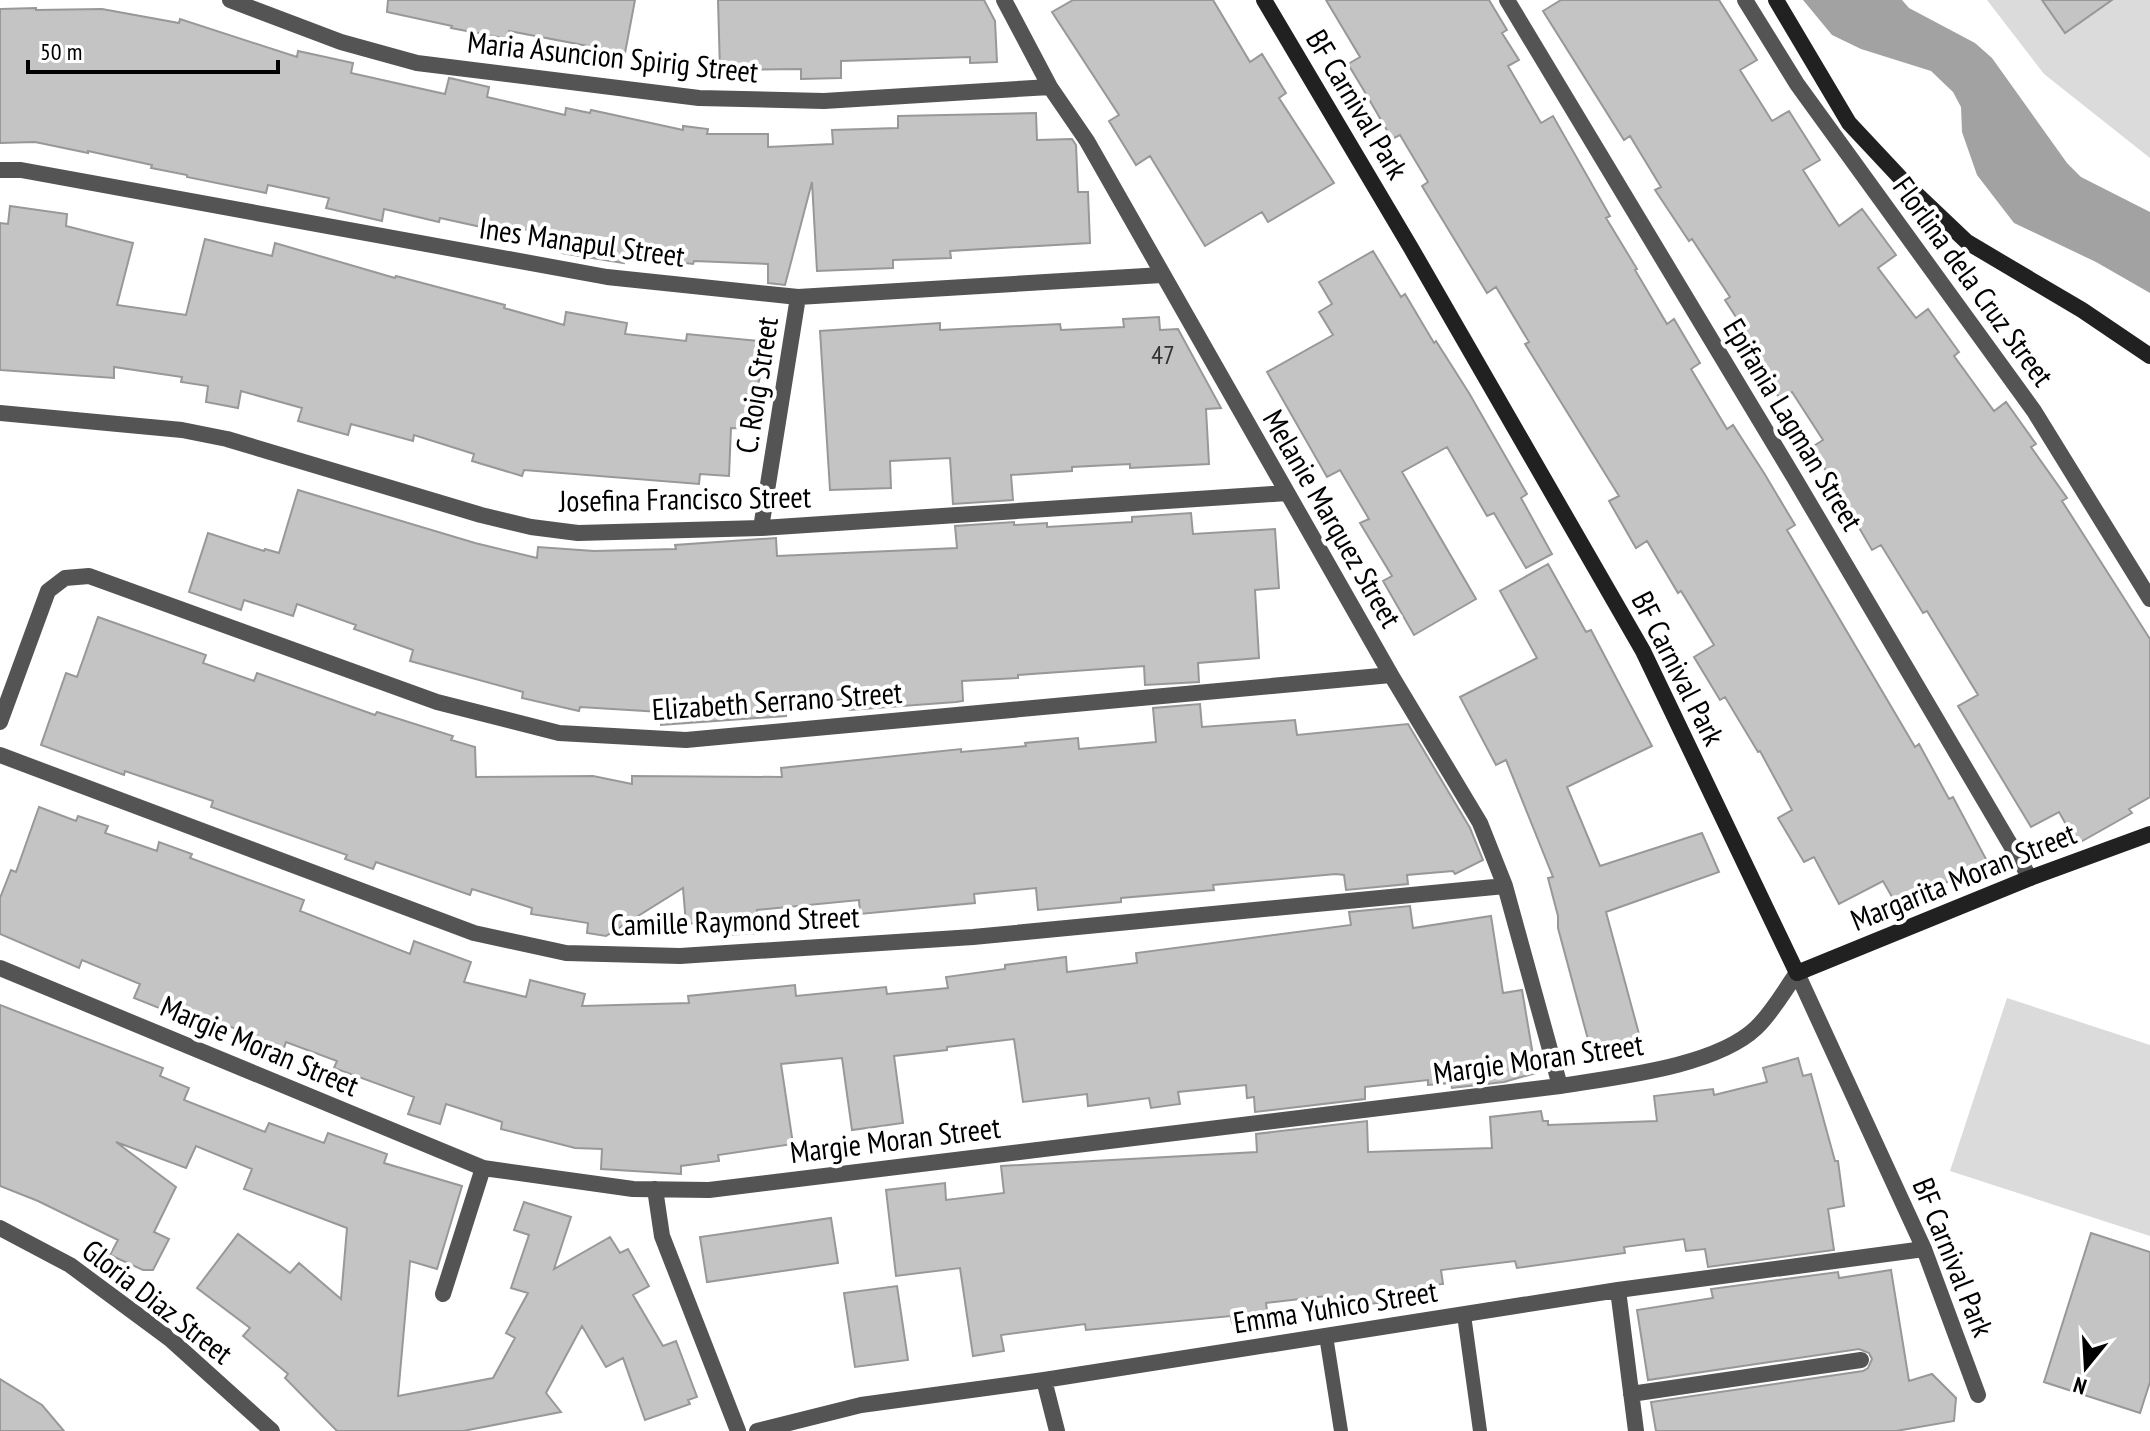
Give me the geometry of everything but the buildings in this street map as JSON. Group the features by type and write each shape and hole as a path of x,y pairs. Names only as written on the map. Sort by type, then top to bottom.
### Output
{"street":[{"name":"Maria Asuncion Spirig Street","path":"230,0 341,42 417,63 699,98 824,101 1050,87"},
{"name":"Melanie Marquez Street","path":"1004,0 1050,87 1087,141 1391,675 1480,823 1505,886 1560,1086"},
{"name":"BF Carnival Park","path":"1264,0 1643,651 1797,973 1924,1249 1978,1395"},
{"name":"Epifania Lagman Street","path":"1507,0 2030,878"},
{"name":"Florlina dela Cruz Street","path":"1745,0 1797,84 2034,411 2150,599"},
{"path":"1776,0 1849,123 1908,186 1967,242 2082,310 2150,356"},
{"name":"Ines Manapul Street","path":"0,170 21,170 607,277 798,297 1162,275"},
{"name":"C. Roig Street","path":"761,528 798,297"},
{"name":"Josefina Francisco Street","path":"0,413 182,430 227,439 481,515 531,527 578,533 761,528 1287,493"},
{"name":"Elizabeth Serrano Street","path":"0,722 48,591 65,578 89,576 437,702 559,733 686,740 1391,675"},
{"name":"Camille Raymond Street","path":"0,755 474,933 566,953 680,956 973,937 1505,886"},
{"name":"Margarita Moran Street","path":"1797,973 2030,878 2150,834"},
{"name":"Margie Moran Street","path":"0,968 483,1168 633,1189 709,1190 1560,1086 1680,1065 1734,1042 1758,1026 1797,973"},
{"path":"443,1294 483,1168"},
{"path":"655,1189 662,1236 738,1431"},
{"name":"Gloria Diaz Street","path":"0,1228 70,1265 170,1339 272,1431"},
{"name":"Emma Yuhico Street","path":"757,1431 861,1405 1044,1380 1618,1290 1924,1249"},
{"path":"1618,1290 1636,1431"},
{"path":"1631,1394 1861,1360"},
{"path":"1044,1380 1057,1431"}],"lane":[{"path":"1464,1315 1480,1431"},
{"path":"1326,1336 1341,1431"}],"shaded area":[{"path":"1803,0 1902,0 1909,8 1975,43 1992,58 2067,163 2081,177 2150,212 2150,293 2096,262 2014,223 1977,175 1962,132 1961,107 1953,92 1931,71 1861,49 1832,35"},
{"path":"1987,0 2150,0 2150,158 2044,74"},
{"path":"2007,998 2150,1045 2150,1236 1950,1171"}]}
